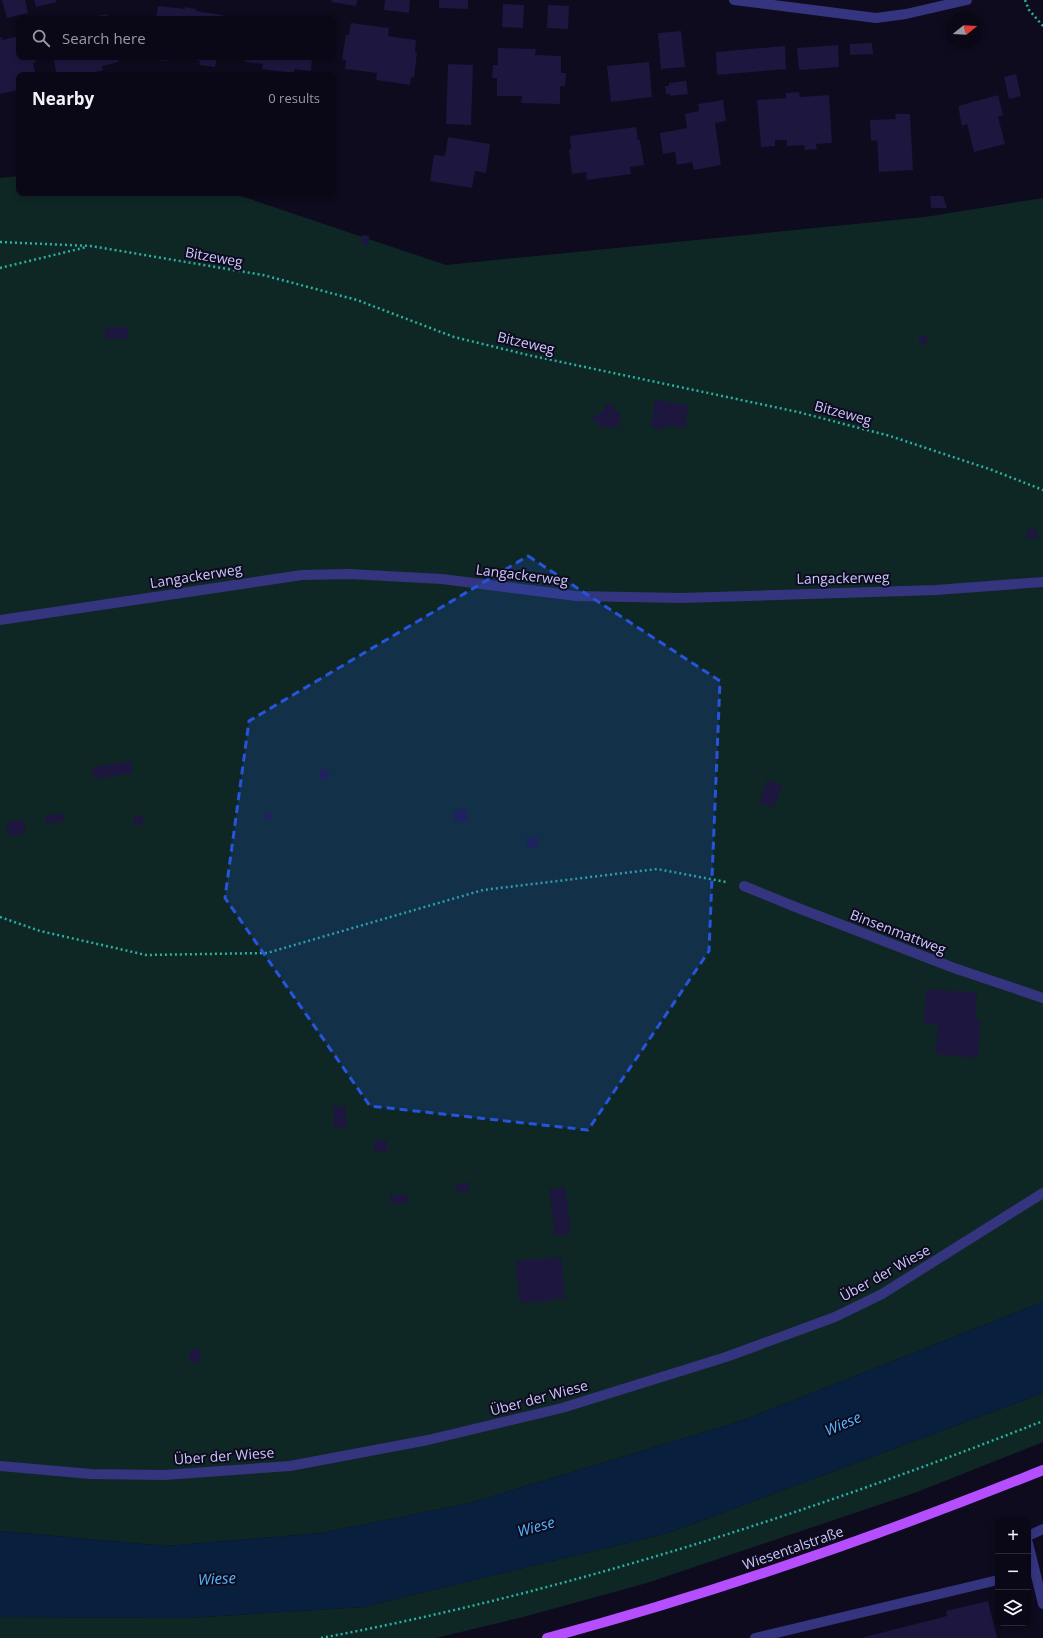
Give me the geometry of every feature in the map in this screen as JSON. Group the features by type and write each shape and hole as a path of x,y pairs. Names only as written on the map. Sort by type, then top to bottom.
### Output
{"main road":[{"name":"Wiesentalstraße","path":"547,1638 617,1619 759,1575 934,1513 1043,1470"}],"street":[{"path":"734,0 876,18 906,14 967,0"},
{"name":"Langackerweg","path":"0,620 302,575 349,574 442,579 576,596 681,598 936,590 1043,582"},
{"name":"Binsenmattweg","path":"744,886 954,968 1043,998"},
{"name":"Über der Wiese","path":"0,1466 91,1474 164,1475 290,1466 428,1440 562,1408 726,1357 834,1317 882,1294 1043,1193"},
{"path":"1031,1535 1043,1529"},
{"path":"1031,1572 1043,1604"},
{"path":"754,1638 995,1581"}],"path":[{"path":"1025,0 1029,10 1043,26"},
{"name":"Bitzeweg","path":"0,242 91,246 263,275 357,300 454,337 798,412 890,436 992,470 1043,490"},
{"path":"0,268 91,246"},
{"path":"0,917 40,931 146,955 267,953 483,890 657,869 744,886"},
{"path":"321,1638 400,1623 541,1589 703,1543 842,1496 1043,1421"}],"highlighted area":[{"path":"528,556 720,681 709,951 588,1130 370,1106 225,898 249,721"}],"green space":[{"path":"16,176 16,196 241,196 446,265 925,217 1043,198 1043,1302 741,1421 470,1503 322,1533 165,1546 0,1531 0,178"},
{"path":"1043,1393 1043,1442 917,1492 647,1583 523,1617 436,1638 0,1638 0,1617 187,1618 363,1607 668,1533"}],"water":[{"name":"Wiese","path":"1043,1302 1043,1393 668,1533 363,1607 187,1618 0,1617 0,1531 165,1546 322,1533 470,1503 741,1421"}],"building":[{"path":"2,0 25,0 28,13 7,18"},
{"path":"34,0 56,0 57,2 36,7"},
{"path":"332,0 357,0 356,6 331,2"},
{"path":"385,0 410,0 409,13 384,10"},
{"path":"439,0 468,0 468,9 439,8"},
{"path":"503,4 524,5 523,28 502,27"},
{"path":"548,5 569,6 568,29 547,28"},
{"path":"158,6 185,9 185,7 196,9 196,11 223,15 223,16 156,16"},
{"path":"351,23 389,28 388,36 416,40 415,52 417,52 414,78 411,77 410,85 376,80 377,73 345,69 346,60 342,59 346,35 349,35"},
{"path":"681,31 685,67 661,69 658,33"},
{"path":"2,37 2,40 16,37 16,60 36,60 36,62 33,63 35,72 16,72 16,91 0,94 0,38"},
{"path":"872,43 873,54 850,55 850,44"},
{"path":"838,45 839,67 799,70 797,48"},
{"path":"785,46 786,69 717,75 716,52"},
{"path":"498,48 536,49 535,55 561,56 561,73 566,73 565,86 560,86 560,104 521,103 522,96 497,96 497,78 492,78 493,65 498,65"},
{"path":"54,60 118,60 119,62 102,66 103,70 95,72 56,72"},
{"path":"194,60 216,60 215,67 199,65 200,61"},
{"path":"245,60 312,60 311,71 294,69 294,72 262,69 263,64 245,62"},
{"path":"649,62 652,97 611,102 607,66"},
{"path":"448,64 473,65 471,125 446,124"},
{"path":"1016,74 1021,96 1009,99 1004,77"},
{"path":"686,81 688,94 670,96 670,94 666,94 665,86 669,86 669,83"},
{"path":"799,92 800,97 829,95 832,143 816,144 817,149 805,150 804,145 787,146 787,140 775,140 775,146 761,147 757,100 786,98 786,93"},
{"path":"998,95 1003,115 998,117 1005,144 974,152 967,124 962,126 958,106"},
{"path":"723,100 726,121 715,123 721,165 694,170 692,162 677,165 675,152 663,154 660,133 687,128 685,114 699,111 698,104"},
{"path":"895,114 910,114 913,170 879,172 877,140 871,141 870,120 896,119"},
{"path":"636,127 638,140 640,140 644,165 630,167 631,174 587,180 586,172 572,174 569,149 571,149 570,136"},
{"path":"448,137 490,144 486,173 475,171 472,188 430,181 434,155 445,156"},
{"path":"930,196 943,196 947,208 931,208"},
{"path":"362,235 369,236 368,246 362,245"},
{"path":"105,327 128,327 128,339 105,339"},
{"path":"927,335 927,344 920,344 919,336"},
{"path":"655,400 688,405 685,428 664,425 663,430 651,428"},
{"path":"606,404 611,404 614,406 613,412 620,412 619,427 599,427 599,422 593,422 594,415 599,415 599,412 603,412"},
{"path":"1027,529 1038,530 1037,539 1026,538"},
{"path":"131,761 133,773 94,779 92,767"},
{"path":"320,769 329,770 328,780 320,780"},
{"path":"767,780 782,785 773,808 759,803"},
{"path":"465,808 468,820 456,823 453,811"},
{"path":"63,813 65,821 46,824 45,816"},
{"path":"265,813 272,813 272,820 265,820"},
{"path":"134,815 143,816 143,825 133,825"},
{"path":"23,819 26,833 9,837 6,823"},
{"path":"537,837 538,847 528,848 526,839"},
{"path":"926,989 977,993 975,1019 981,1020 978,1058 936,1054 938,1024 924,1023"},
{"path":"345,1106 347,1127 334,1128 333,1107"},
{"path":"375,1140 387,1140 387,1152 374,1151"},
{"path":"468,1182 469,1191 457,1192 456,1184"},
{"path":"565,1187 571,1234 555,1236 549,1189"},
{"path":"407,1194 408,1203 391,1204 390,1195"},
{"path":"561,1257 565,1298 547,1300 545,1303 539,1303 536,1301 520,1303 515,1261"},
{"path":"200,1349 201,1362 190,1363 189,1350"},
{"path":"988,1601 997,1638 861,1638 947,1616 946,1611"}]}
